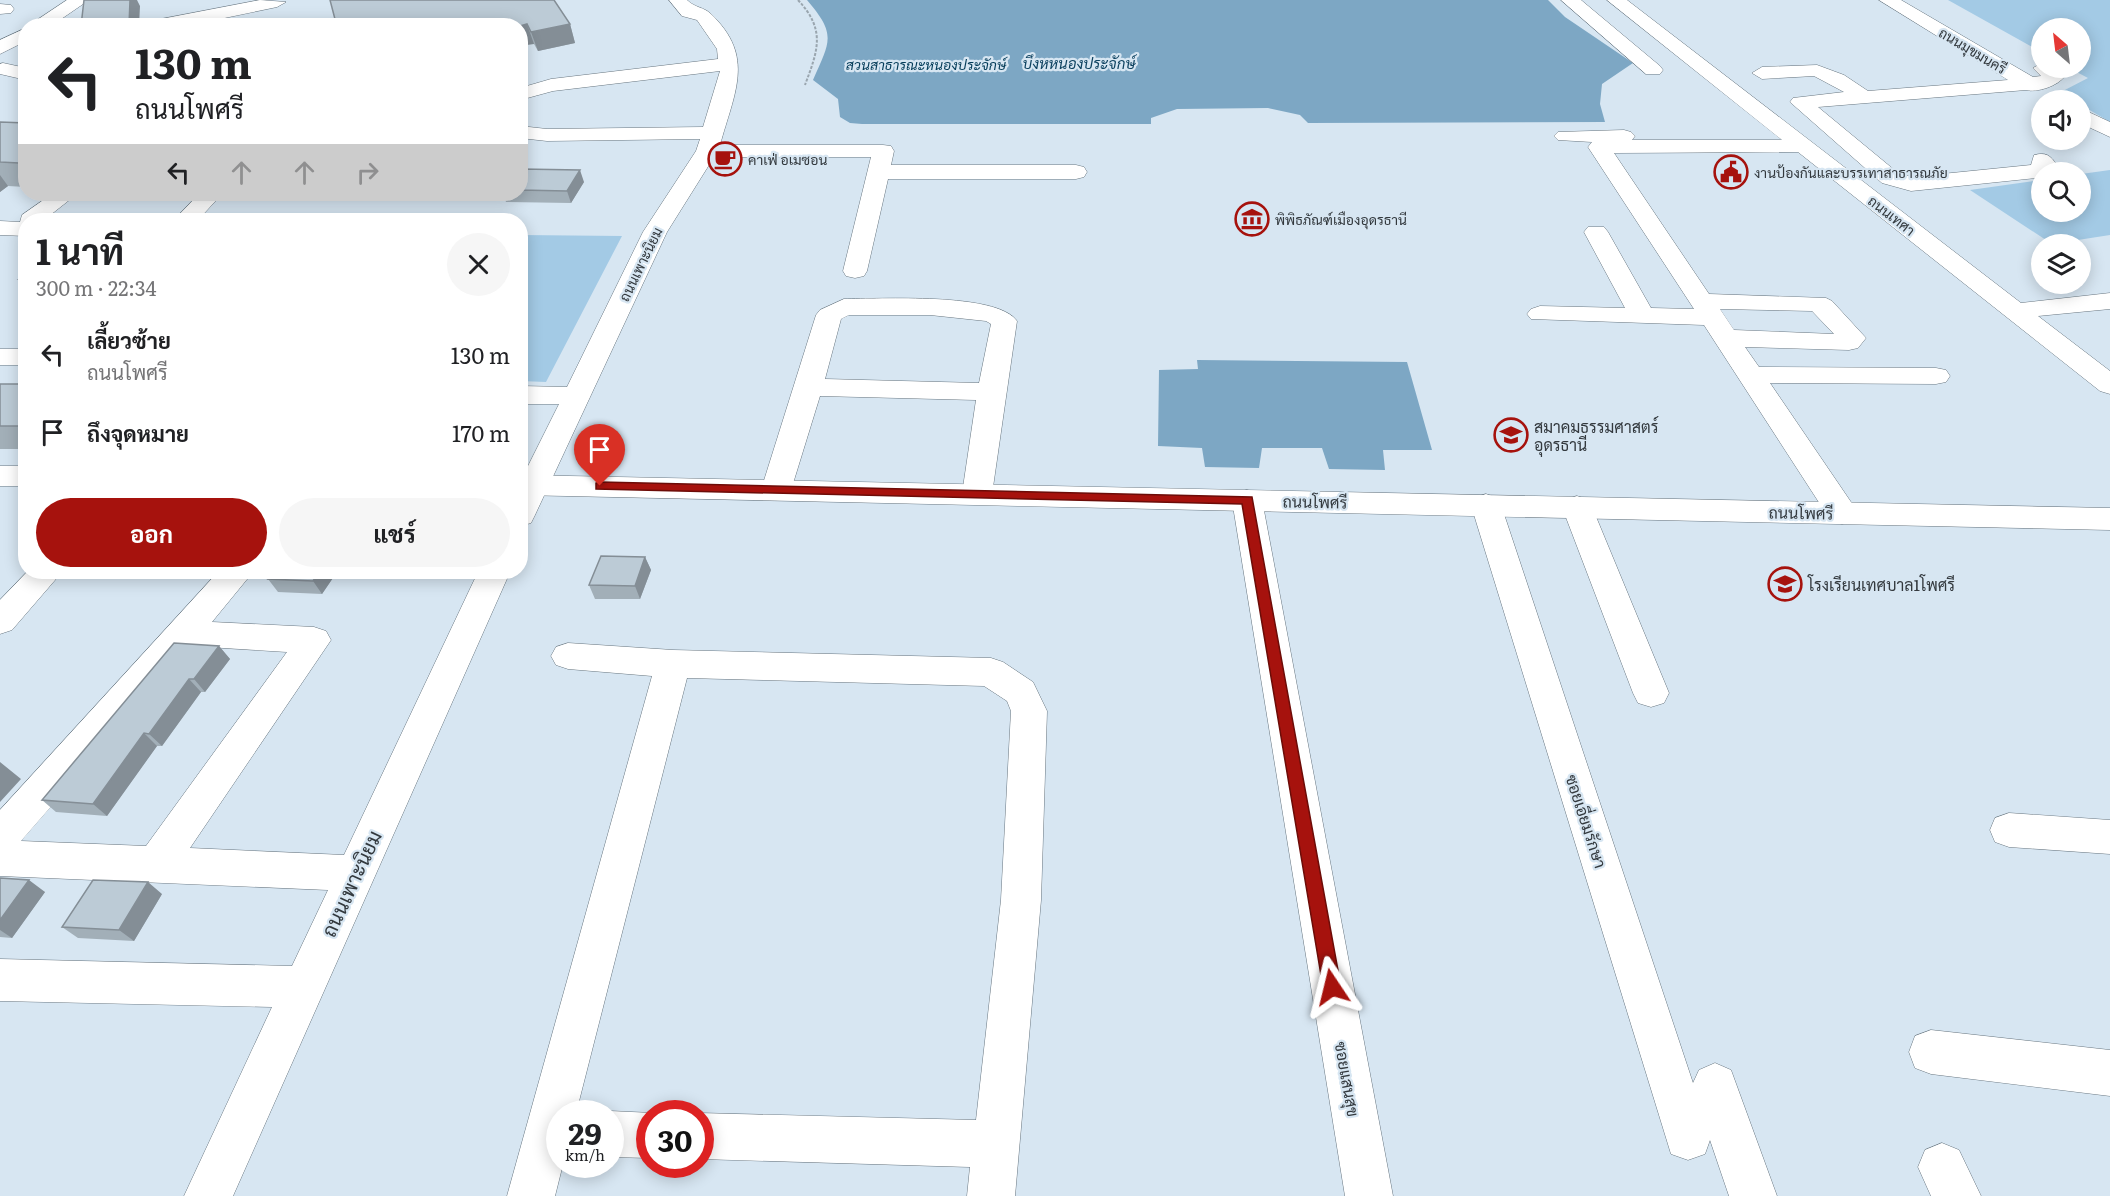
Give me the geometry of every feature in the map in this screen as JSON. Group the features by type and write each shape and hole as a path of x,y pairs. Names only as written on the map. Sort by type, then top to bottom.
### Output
{"street":[{"path":"51,18 80,0"},
{"path":"528,92 551,85 729,63 726,49 702,8 688,12 678,0"},
{"path":"1570,0 1653,70"},
{"name":"ถนนเทศา","path":"1616,0 2110,385"},
{"name":"ถนนมุขมนครี","path":"1888,0 2040,90"},
{"path":"1921,0 1961,22"},
{"path":"195,18 277,1 278,18"},
{"path":"0,48 18,38"},
{"name":"ถนนเพาะนิยม","path":"528,483 577,396 655,232 709,142 730,70 729,63"},
{"path":"1762,73 1809,68 1827,72 1864,97"},
{"path":"1,69 18,72"},
{"path":"2042,160 2046,165 2036,171 1911,184 1895,180 1800,102 2030,84 2054,78"},
{"path":"2091,120 2110,131"},
{"path":"528,133 886,154 1076,172"},
{"path":"1565,136 1634,136"},
{"path":"784,137 886,154"},
{"path":"1803,146 1599,147 1842,513"},
{"path":"855,271 886,154"},
{"path":"39,213 56,201"},
{"path":"192,213 204,201"},
{"path":"1596,231 1642,315"},
{"path":"2014,311 2110,301"},
{"path":"1540,314 1642,315 1817,303 1823,306 1853,338 1849,342 1726,339"},
{"path":"776,490 829,315 844,307 964,309 995,313 1004,321 991,392 977,494"},
{"path":"0,357 18,357"},
{"path":"1750,375 1936,376"},
{"path":"808,387 991,392"},
{"path":"528,395 577,396"},
{"path":"0,476 18,476"},
{"name":"ถนนโพศรี","path":"528,485 2110,519"},
{"name":"ซอยแสนสุข","path":"1247,500 1369,1196"},
{"name":"ซอยเอี่ยมรักษา","path":"1486,505 1688,1137"},
{"path":"1577,507 1651,693"},
{"path":"0,621 39,579"},
{"path":"0,837 231,579"},
{"name":"ถนนเพาะนิยม","path":"208,1196 491,579"},
{"path":"156,865 314,640 182,633"},
{"path":"568,656 673,664 991,672 1020,692 1029,711 1021,900 991,1196"},
{"path":"563,1100 673,664"},
{"path":"2009,830 2110,837"},
{"path":"0,858 355,873"},
{"path":"0,980 303,987"},
{"path":"1931,1052 2110,1072"},
{"path":"1715,1086 1753,1196"},
{"path":"714,1136 997,1144"},
{"path":"531,1196 546,1157"}],"path":[{"path":"798,0 817,25 819,45 805,85"}],"shaded area":[{"path":"1948,0 2110,0 2110,122 2091,111 2091,90 2065,90 2091,78 2091,18 2031,18 2031,46"},
{"path":"2110,170 2110,235 2091,238 2091,234 2037,234 1970,190 2031,181 2031,222 2091,222 2091,173"},
{"path":"528,235 622,236 546,382 528,381"}],"water":[{"name":"บึงหหนองประจักษ์","path":"807,0 1548,0 1565,17 1633,63 1602,84 1600,104 1605,122 1308,123 1300,115 1268,108 1177,109 1151,118 1151,124 862,124 850,123 840,117 838,99 813,80 828,38 823,22"},
{"path":"1197,360 1407,362 1432,450 1383,450 1385,470 1329,469 1322,448 1262,448 1259,468 1205,467 1202,448 1158,446 1159,370 1198,369"}],"building":[{"path":"84,0 130,0 129,18 82,18"},
{"path":"330,0 554,0 570,24 531,32 528,18 335,18"},
{"path":"0,122 18,123 18,163 0,162"},
{"path":"528,169 580,170 567,191 528,190"},
{"path":"0,384 18,384 18,426 0,426"},
{"path":"601,556 645,557 635,586 589,585"},
{"path":"268,579 314,579 313,581"},
{"path":"174,643 219,646 194,679 189,679 149,734 144,733 93,804 42,800"},
{"path":"0,878 29,880 0,920"},
{"path":"93,880 148,882 119,930 62,927"}],"place":[{"name":"คาเฟ่ อเมซอน","path":"725,159"},
{"name":"งานป้องกันและบรรเทาสาธารณภัย","path":"1731,172"},
{"name":"พิพิธภัณฑ์เมืองอุดรธานี","path":"1252,219"},
{"name":"สมาคมธรรมศาสตร์ อุดรธานี","path":"1511,435"},
{"name":"โรงเรียนเทศบาล1โพศรี","path":"1785,584"}],"route":[{"path":"600,486 1247,500 1332,987"}],"park label":[{"name":"สวนสาธารณะหนองประจักษ์","path":"926,64"}]}
